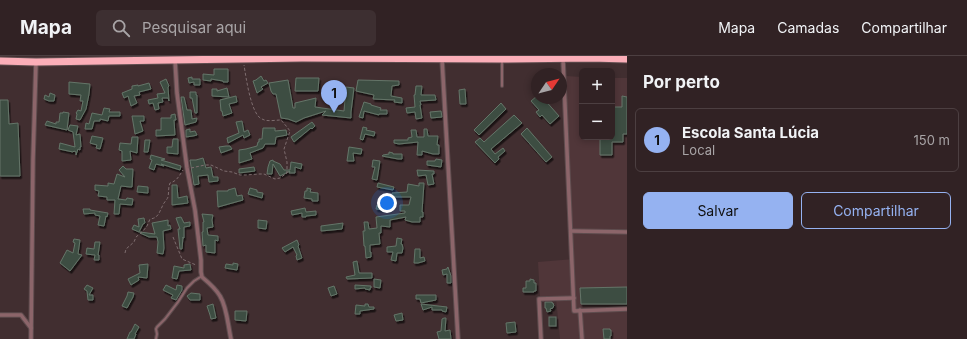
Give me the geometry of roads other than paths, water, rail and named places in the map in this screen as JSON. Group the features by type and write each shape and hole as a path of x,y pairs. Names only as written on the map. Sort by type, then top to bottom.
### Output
{"highway":[{"path":"0,61 36,62 441,57 502,59 627,59"}],"street":[{"path":"441,57 458,339"},
{"path":"563,58 574,311 627,309"},
{"path":"174,60 187,168 195,210 201,265 200,272 220,295 226,312 231,339"},
{"path":"31,339 33,159 36,62"},
{"path":"571,231 627,232"},
{"path":"541,339 539,299 574,298"},
{"path":"580,310 582,339"},
{"path":"0,315 21,315 32,328"}],"lane":[{"path":"502,59 502,86"},
{"path":"156,339 157,327 165,319 187,288 202,276"}],"place":[{"name":"Escola Santa Lúcia","path":"334,113"}]}
